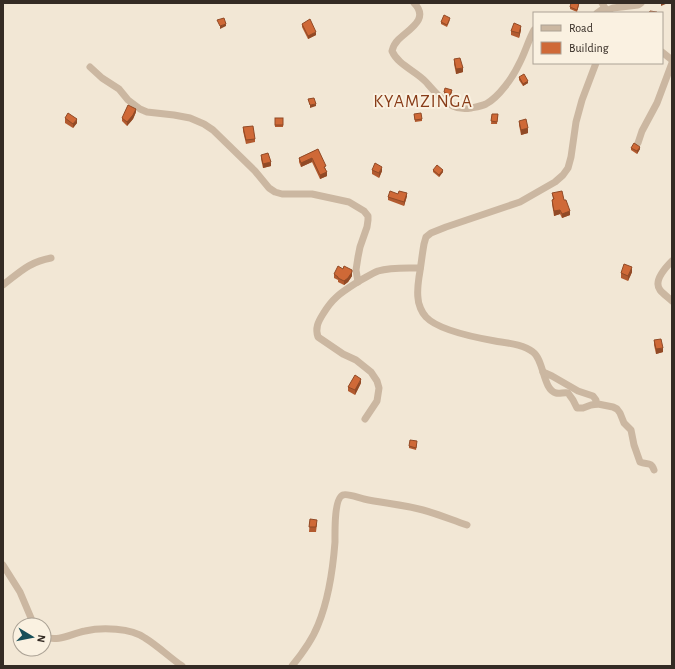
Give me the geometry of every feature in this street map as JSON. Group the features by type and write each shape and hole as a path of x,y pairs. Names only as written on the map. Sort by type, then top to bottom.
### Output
{"street":[{"path":"414,3 420,9 419,19 415,25 398,40 392,51 393,54 422,77 442,99 454,107 466,109 476,107 486,104 494,98 515,72 533,32"},
{"path":"605,9 638,6 642,3"},
{"path":"663,53 672,60"},
{"path":"638,143 642,131 657,103 672,63"},
{"path":"596,64 582,100 576,122 571,157 568,168 563,175 555,182 520,202 446,227 431,233 426,237 420,268 418,298 426,317 432,322 450,330 478,338 512,344 533,352 537,356 551,391 555,393 568,393 577,408 583,408 596,404 613,407 620,413 624,423 631,430 640,462 650,464 654,467 654,470"},
{"path":"90,67 102,78 119,89 128,100 140,109 147,112 182,116 204,124 213,130 255,170 275,192 282,194 312,194 349,202 364,210 368,216 368,220 358,257 356,270 358,282"},
{"path":"3,285 34,262 51,258"},
{"path":"672,261 663,272 657,283 659,289 672,301"},
{"path":"365,419 377,401 379,388 377,381 371,372 356,360 343,354 318,337 316,331 318,322 332,301 346,289 366,276 378,271 397,268 420,268"},
{"path":"543,372 578,391 593,396 596,400 596,404"},
{"path":"292,666 303,652 318,626 326,600 335,543 335,517 338,501 342,495 345,494 363,499 423,510 467,525"},
{"path":"3,565 20,592 31,617"},
{"path":"52,639 97,629 134,632 145,637 182,666"}],"building":[{"path":"571,3 579,3 577,10 570,7"},
{"path":"444,15 450,18 447,25 441,22"},
{"path":"224,18 226,24 220,26 217,20"},
{"path":"310,19 316,32 308,36 302,24"},
{"path":"514,23 521,26 519,33 511,31"},
{"path":"460,58 463,68 456,69 454,59"},
{"path":"524,74 528,81 523,84 519,77"},
{"path":"445,88 452,90 450,95 444,92"},
{"path":"314,98 316,104 310,105 308,99"},
{"path":"128,105 136,109 127,122 122,118"},
{"path":"68,113 77,119 73,124 65,118"},
{"path":"421,113 422,119 415,120 414,114"},
{"path":"492,114 498,114 497,122 491,121"},
{"path":"275,118 283,118 283,125 275,125"},
{"path":"526,119 528,128 521,130 519,121"},
{"path":"253,126 255,139 246,140 243,127"},
{"path":"634,143 640,147 637,151 631,148"},
{"path":"318,149 326,166 324,167 327,172 320,175 312,158 301,163 299,158"},
{"path":"268,153 271,162 263,164 261,155"},
{"path":"375,163 382,167 379,173 372,170"},
{"path":"437,165 443,170 439,175 433,170"},
{"path":"390,191 398,194 399,191 407,193 404,202 388,197"},
{"path":"562,191 564,200 566,200 570,211 562,214 560,210 554,211 552,200 554,199 552,193"},
{"path":"624,264 632,267 628,276 621,273"},
{"path":"338,266 343,269 344,266 352,270 348,278 344,281 334,274"},
{"path":"661,339 663,348 656,349 654,340"},
{"path":"355,375 361,379 355,390 348,387"},
{"path":"410,440 417,441 416,448 409,446"},
{"path":"310,519 317,520 316,527 309,527"}],"district":[{"name":"KYAMZINGA","path":"423,102"}]}
